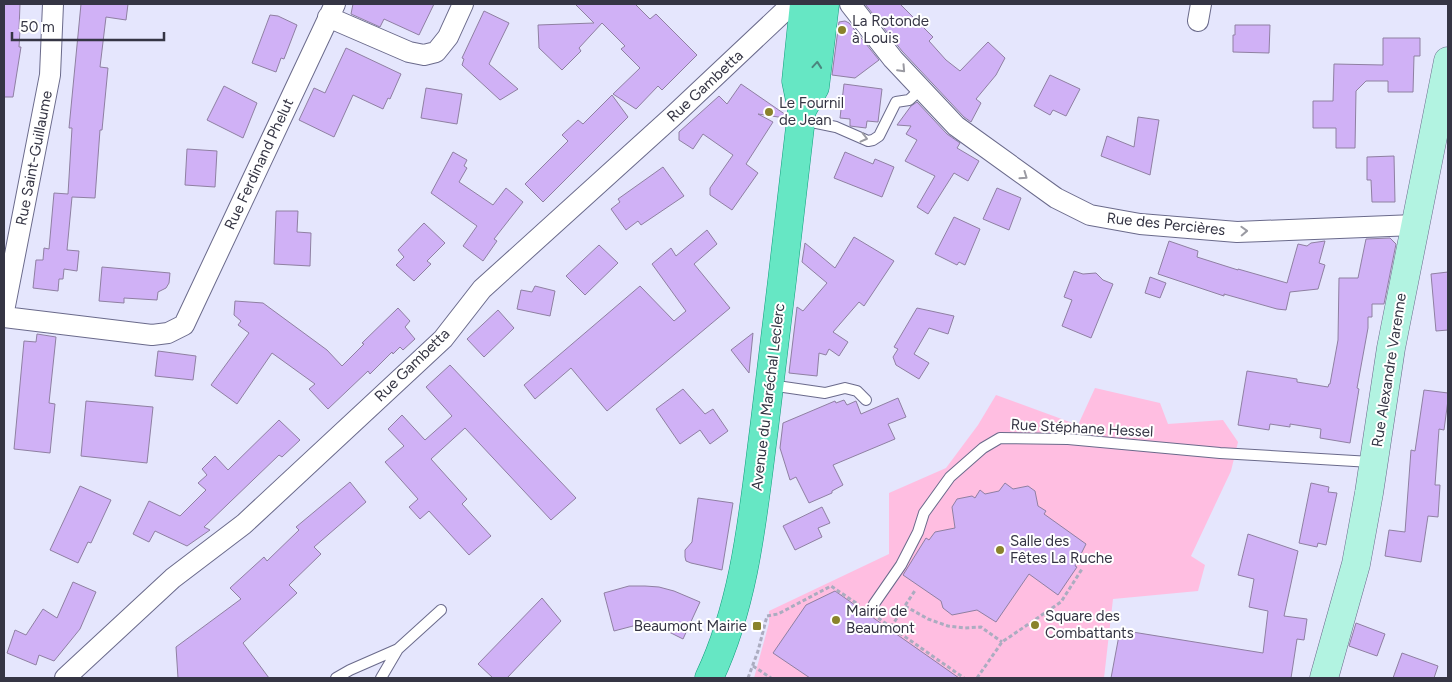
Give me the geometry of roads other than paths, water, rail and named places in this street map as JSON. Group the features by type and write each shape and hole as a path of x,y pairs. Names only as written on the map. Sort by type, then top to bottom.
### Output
{"main road":[{"name":"Avenue du Maréchal Leclerc","path":"709,678 721,653 733,619 753,517 802,115 796,81 804,4"},
{"name":"Avenue du Maréchal Leclerc","path":"802,115 815,87 825,4"},
{"name":"Rue Alexandre Varenne","path":"1324,678 1356,564 1391,348 1448,61"}],"street":[{"name":"Rue Saint-Guillaume","path":"4,311 50,74 53,4"},
{"path":"331,10 409,52 424,55 436,52 448,37 463,4"},
{"name":"Rue Gambetta","path":"66,678 173,578 244,524 443,339 482,288 672,117 792,4"},
{"name":"Rue des Percières","path":"850,4 893,59 956,126 1056,198 1090,215 1140,224 1237,232 1415,225"},
{"name":"Rue Ferdinand Phelut","path":"4,318 152,335 168,333 184,325 331,10"},
{"path":"772,23 789,26 801,34"}],"lane":[{"path":"802,115 868,141 874,140 879,136 896,102 909,100 921,89"},
{"path":"770,384 825,393 845,388 857,391 866,400"},
{"name":"Rue Stéphane Hessel","path":"874,604 900,565 918,532 924,513 950,477 983,448 1000,438 1068,439 1220,453 1374,462"},
{"path":"336,678 398,648 441,610"},
{"path":"381,678 398,648"}],"place":[{"name":"La Rotonde à Louis","path":"842,30"},
{"name":"Le Fournil de Jean","path":"769,112"},
{"name":"Salle des Fêtes La Ruche","path":"1000,550"},
{"name":"Mairie de Beaumont","path":"836,620"},
{"name":"Square des Combattants","path":"1035,625"},
{"name":"Beaumont Mairie","path":"757,626"}]}
